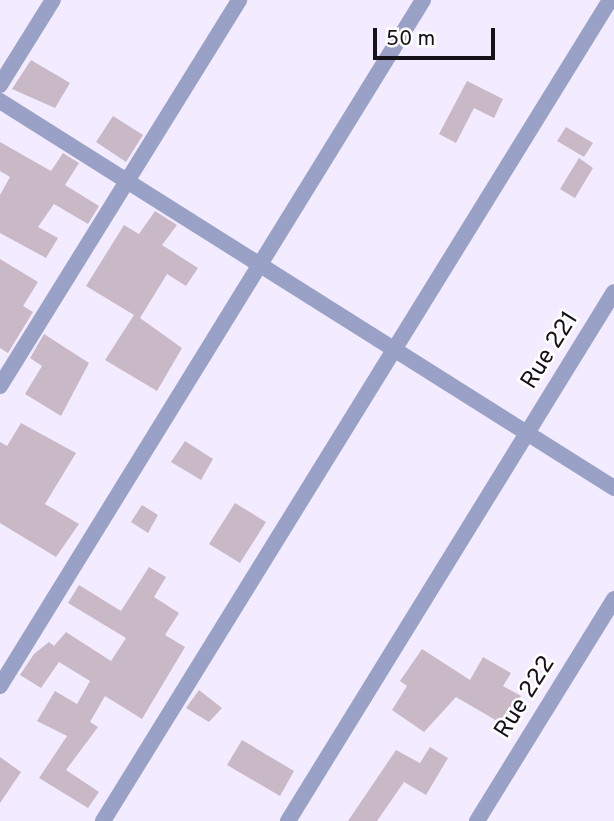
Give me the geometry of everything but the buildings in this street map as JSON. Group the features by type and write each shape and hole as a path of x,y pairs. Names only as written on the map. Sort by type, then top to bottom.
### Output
{"street":[{"path":"0,85 53,0"},
{"path":"0,386 239,0"},
{"path":"0,686 423,0"},
{"path":"103,821 610,0"},
{"path":"0,102 396,348 614,488"},
{"name":"Rue 221","path":"288,821 614,292"},
{"name":"Rue 222","path":"477,821 614,599"}]}
